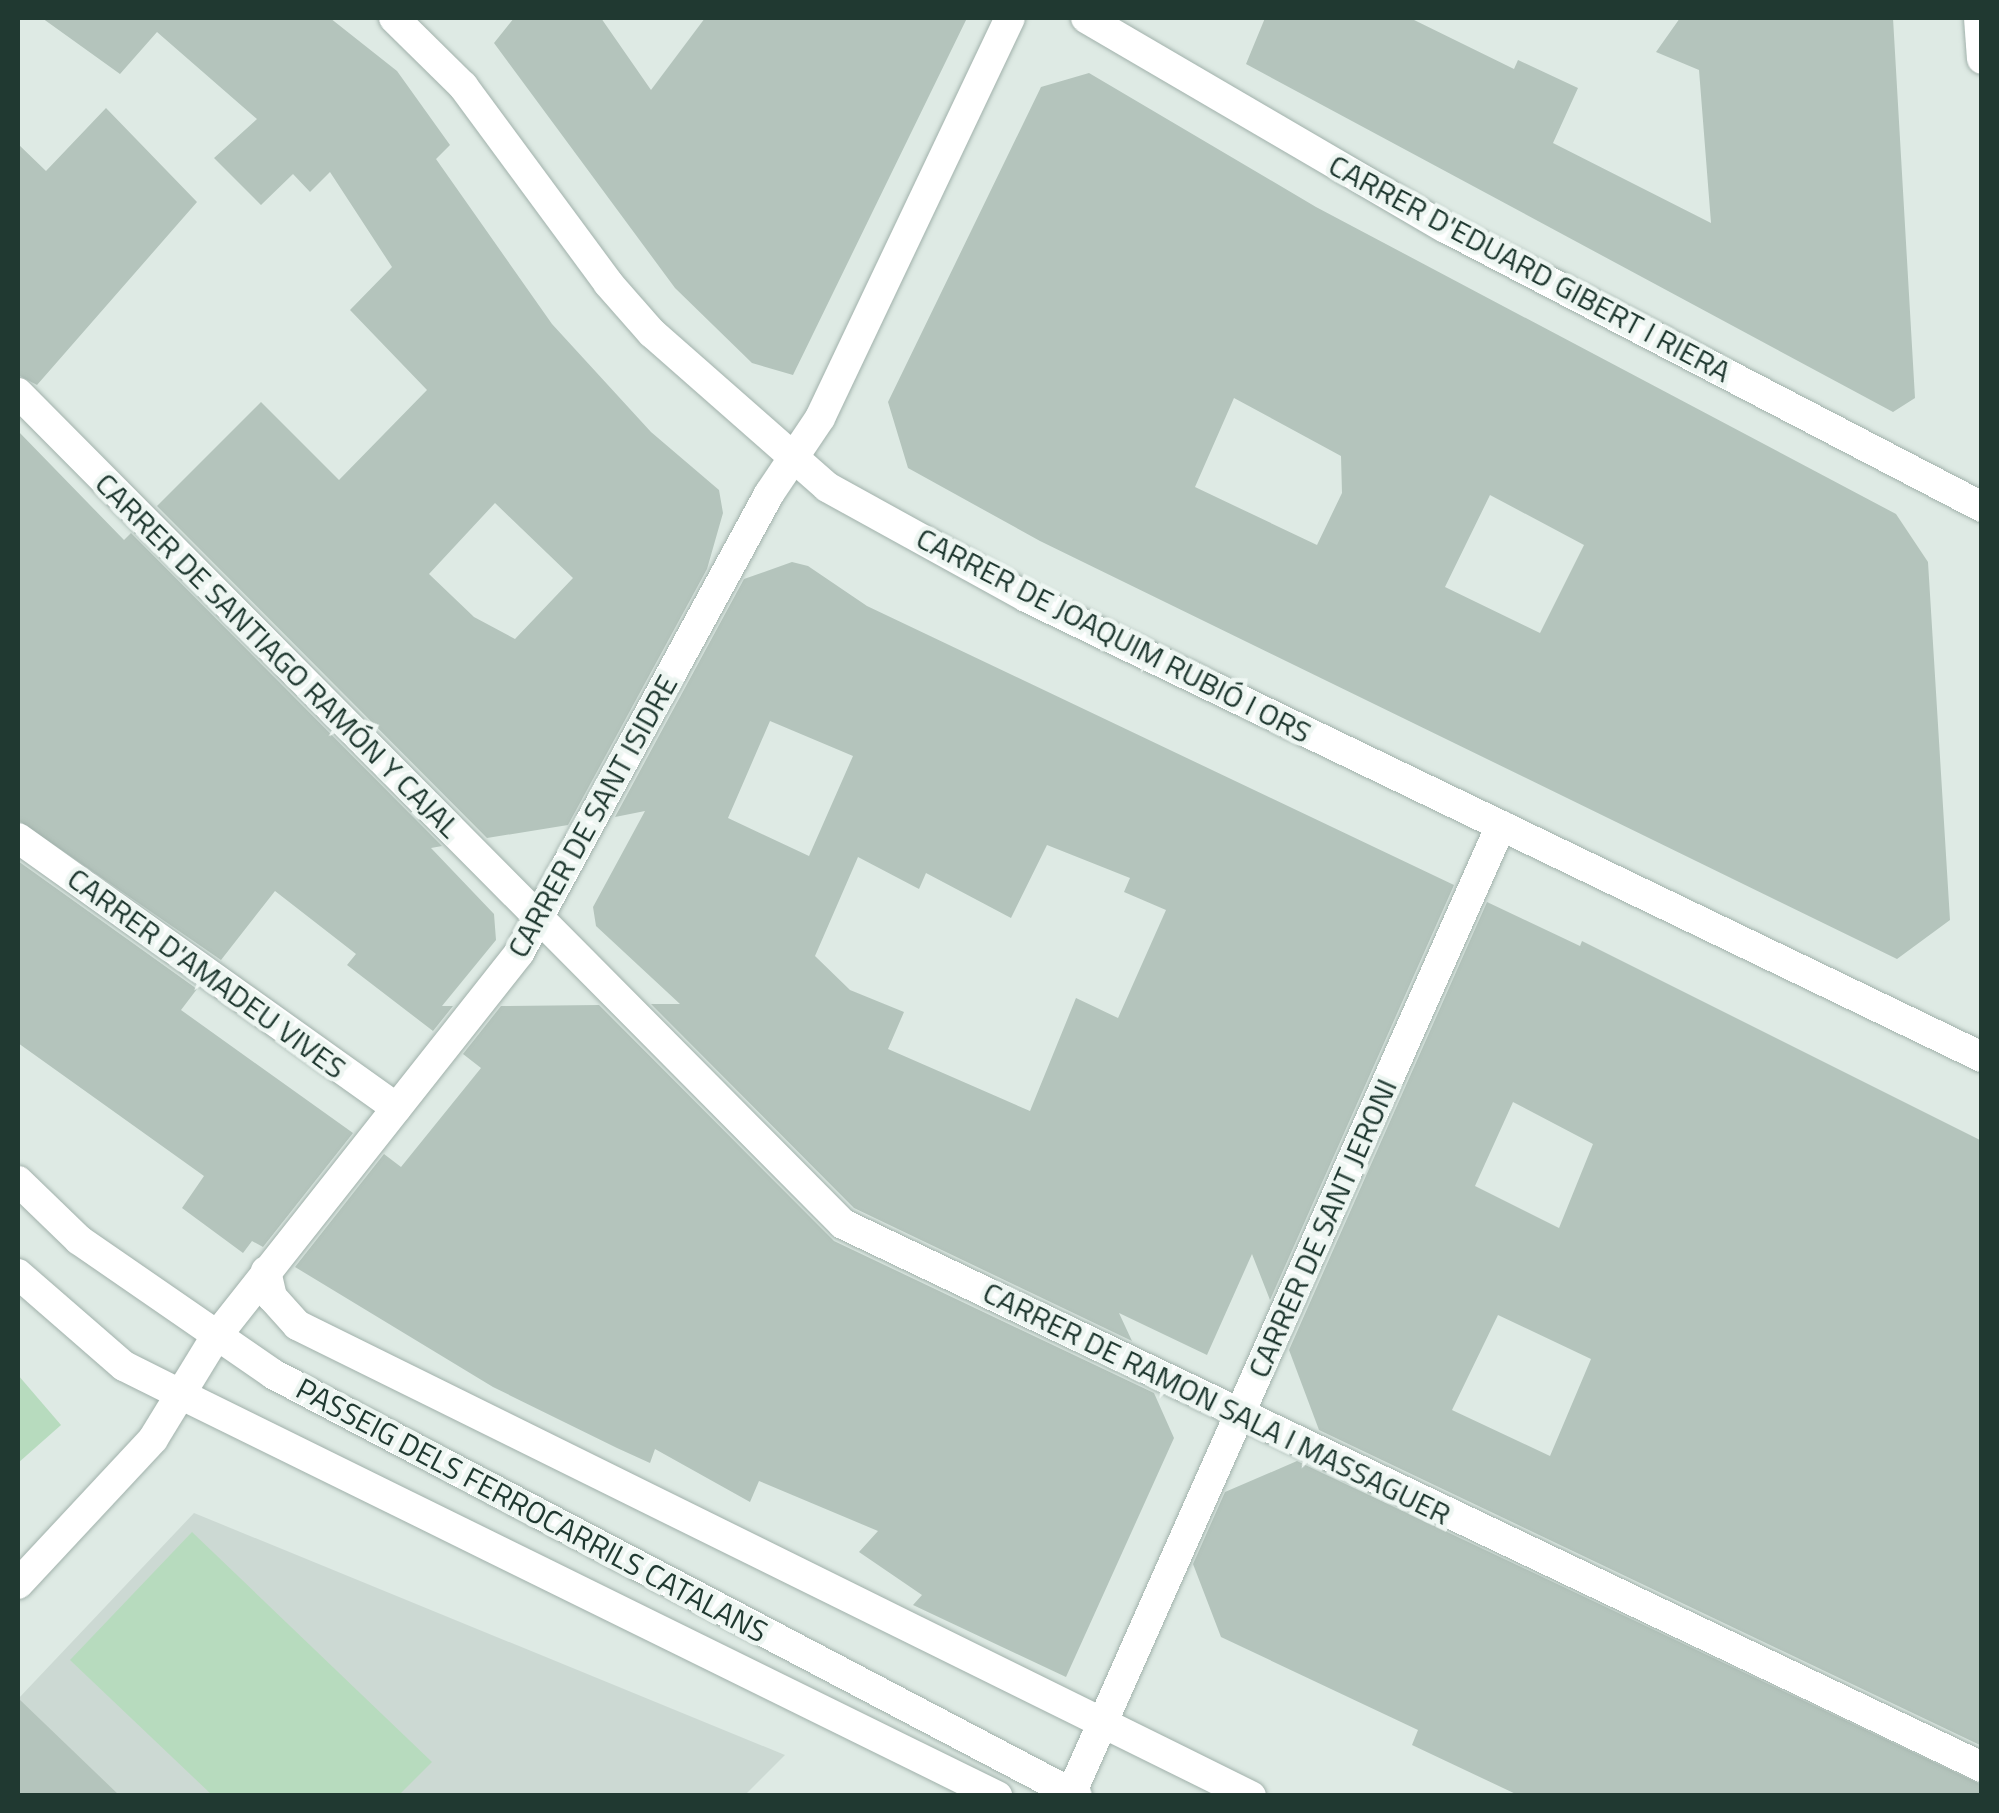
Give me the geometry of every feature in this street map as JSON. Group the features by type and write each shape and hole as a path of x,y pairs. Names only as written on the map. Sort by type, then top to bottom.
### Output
{"street":[{"name":"CARRER DE JOAQUIM RUBIÓ I ORS","path":"394,18 463,86 641,320 827,487 1026,597 1982,1057"},
{"name":"CARRER DE SANT ISIDRE","path":"18,1584 153,1439 214,1338 518,953 820,418 1010,18"},
{"name":"CARRER D'EDUARD GIBERT I RIERA","path":"1086,18 1444,227 1982,507"},
{"path":"1979,18 1982,59"},
{"name":"CARRER DE SANTIAGO RAMÓN Y CAJAL","path":"18,393 538,918"},
{"name":"CARRER DE SANT JERONI","path":"1073,1795 1501,825"},
{"name":"CARRER D'AMADEU VIVES","path":"18,838 396,1108"},
{"name":"CARRER DE RAMON SALA I MASSAGUER","path":"538,918 842,1224 1982,1767"},
{"name":"PASSEIG DELS FERROCARRILS CATALANS","path":"18,1181 79,1240 214,1338 273,1374 1073,1795"},
{"name":"PASSEIG DELS FERROCARRILS CATALANS","path":"266,1271 272,1297 296,1325 1251,1796"},
{"name":"PASSEIG DELS FERROCARRILS CATALANS","path":"18,1274 124,1366 997,1796"}],"shaded area":[{"path":"194,1513 785,1755 745,1795 18,1795 18,1699"}],"green space":[{"path":"18,1375 61,1425 18,1463"},
{"path":"192,1532 432,1762 399,1795 212,1795 70,1660"}],"building":[{"path":"42,18 330,18 397,71 450,145 436,159 552,324 651,432 719,490 723,513 707,569 568,825 487,838 157,506 261,402 339,480 427,390 350,310 392,267 330,172 310,192 293,174 261,205 214,158 257,119 157,32 120,74","holes":["495,503 573,578 515,639 474,617 429,574"]},
{"path":"514,18 601,18 651,90 705,18 967,18 793,375 752,363 675,288 494,43"},
{"path":"1265,18 1410,18 1514,69 1518,60 1578,88 1553,143 1711,223 1699,70 1656,52 1680,18 1893,18 1915,398 1893,412 1246,64"},
{"path":"1089,73 1316,207 1896,514 1928,562 1950,920 1897,959 1040,541 908,468 888,402 1041,87","holes":["1234,398 1341,456 1342,493 1317,545 1195,487","1490,495 1584,545 1540,633 1445,587"]},
{"path":"106,108 197,202 37,385 18,375 18,144 46,171"},
{"path":"18,431 124,540 131,533 442,846 431,848 494,914 496,940 442,1006 453,1006 433,1031 347,965 356,954 275,891 221,960 18,820"},
{"path":"792,562 808,566 867,606 1454,885 1270,1300 1252,1254 1207,1355 1119,1313 1132,1341 854,1208 651,1004 680,1004 596,926 593,907 645,811 615,817 744,579","holes":["770,721 853,756 809,856 728,818","1047,845 1130,878 1124,892 1166,910 1118,1018 1076,998 1030,1111 888,1049 904,1012 850,990 815,956 858,857 919,889 926,873 1011,918"]},
{"path":"18,861 197,989 181,1010 353,1133 263,1247 252,1241 243,1253 182,1208 204,1176 18,1043"},
{"path":"1487,902 1580,946 1582,941 1982,1141 1982,1746 1319,1430 1289,1350","holes":["1513,1102 1593,1144 1559,1228 1475,1186","1498,1315 1591,1359 1550,1456 1452,1410"]},
{"path":"599,1005 834,1241 1154,1393 1174,1438 1066,1677 913,1605 922,1595 859,1552 878,1531 759,1481 750,1502 655,1449 650,1463 493,1387 295,1267 384,1154 401,1167 481,1068 463,1054 501,1006"},
{"path":"1297,1461 1982,1785 1982,1796 1520,1796 1412,1745 1418,1730 1221,1637 1193,1564 1225,1492"},
{"path":"18,1698 120,1796 18,1796"}]}
